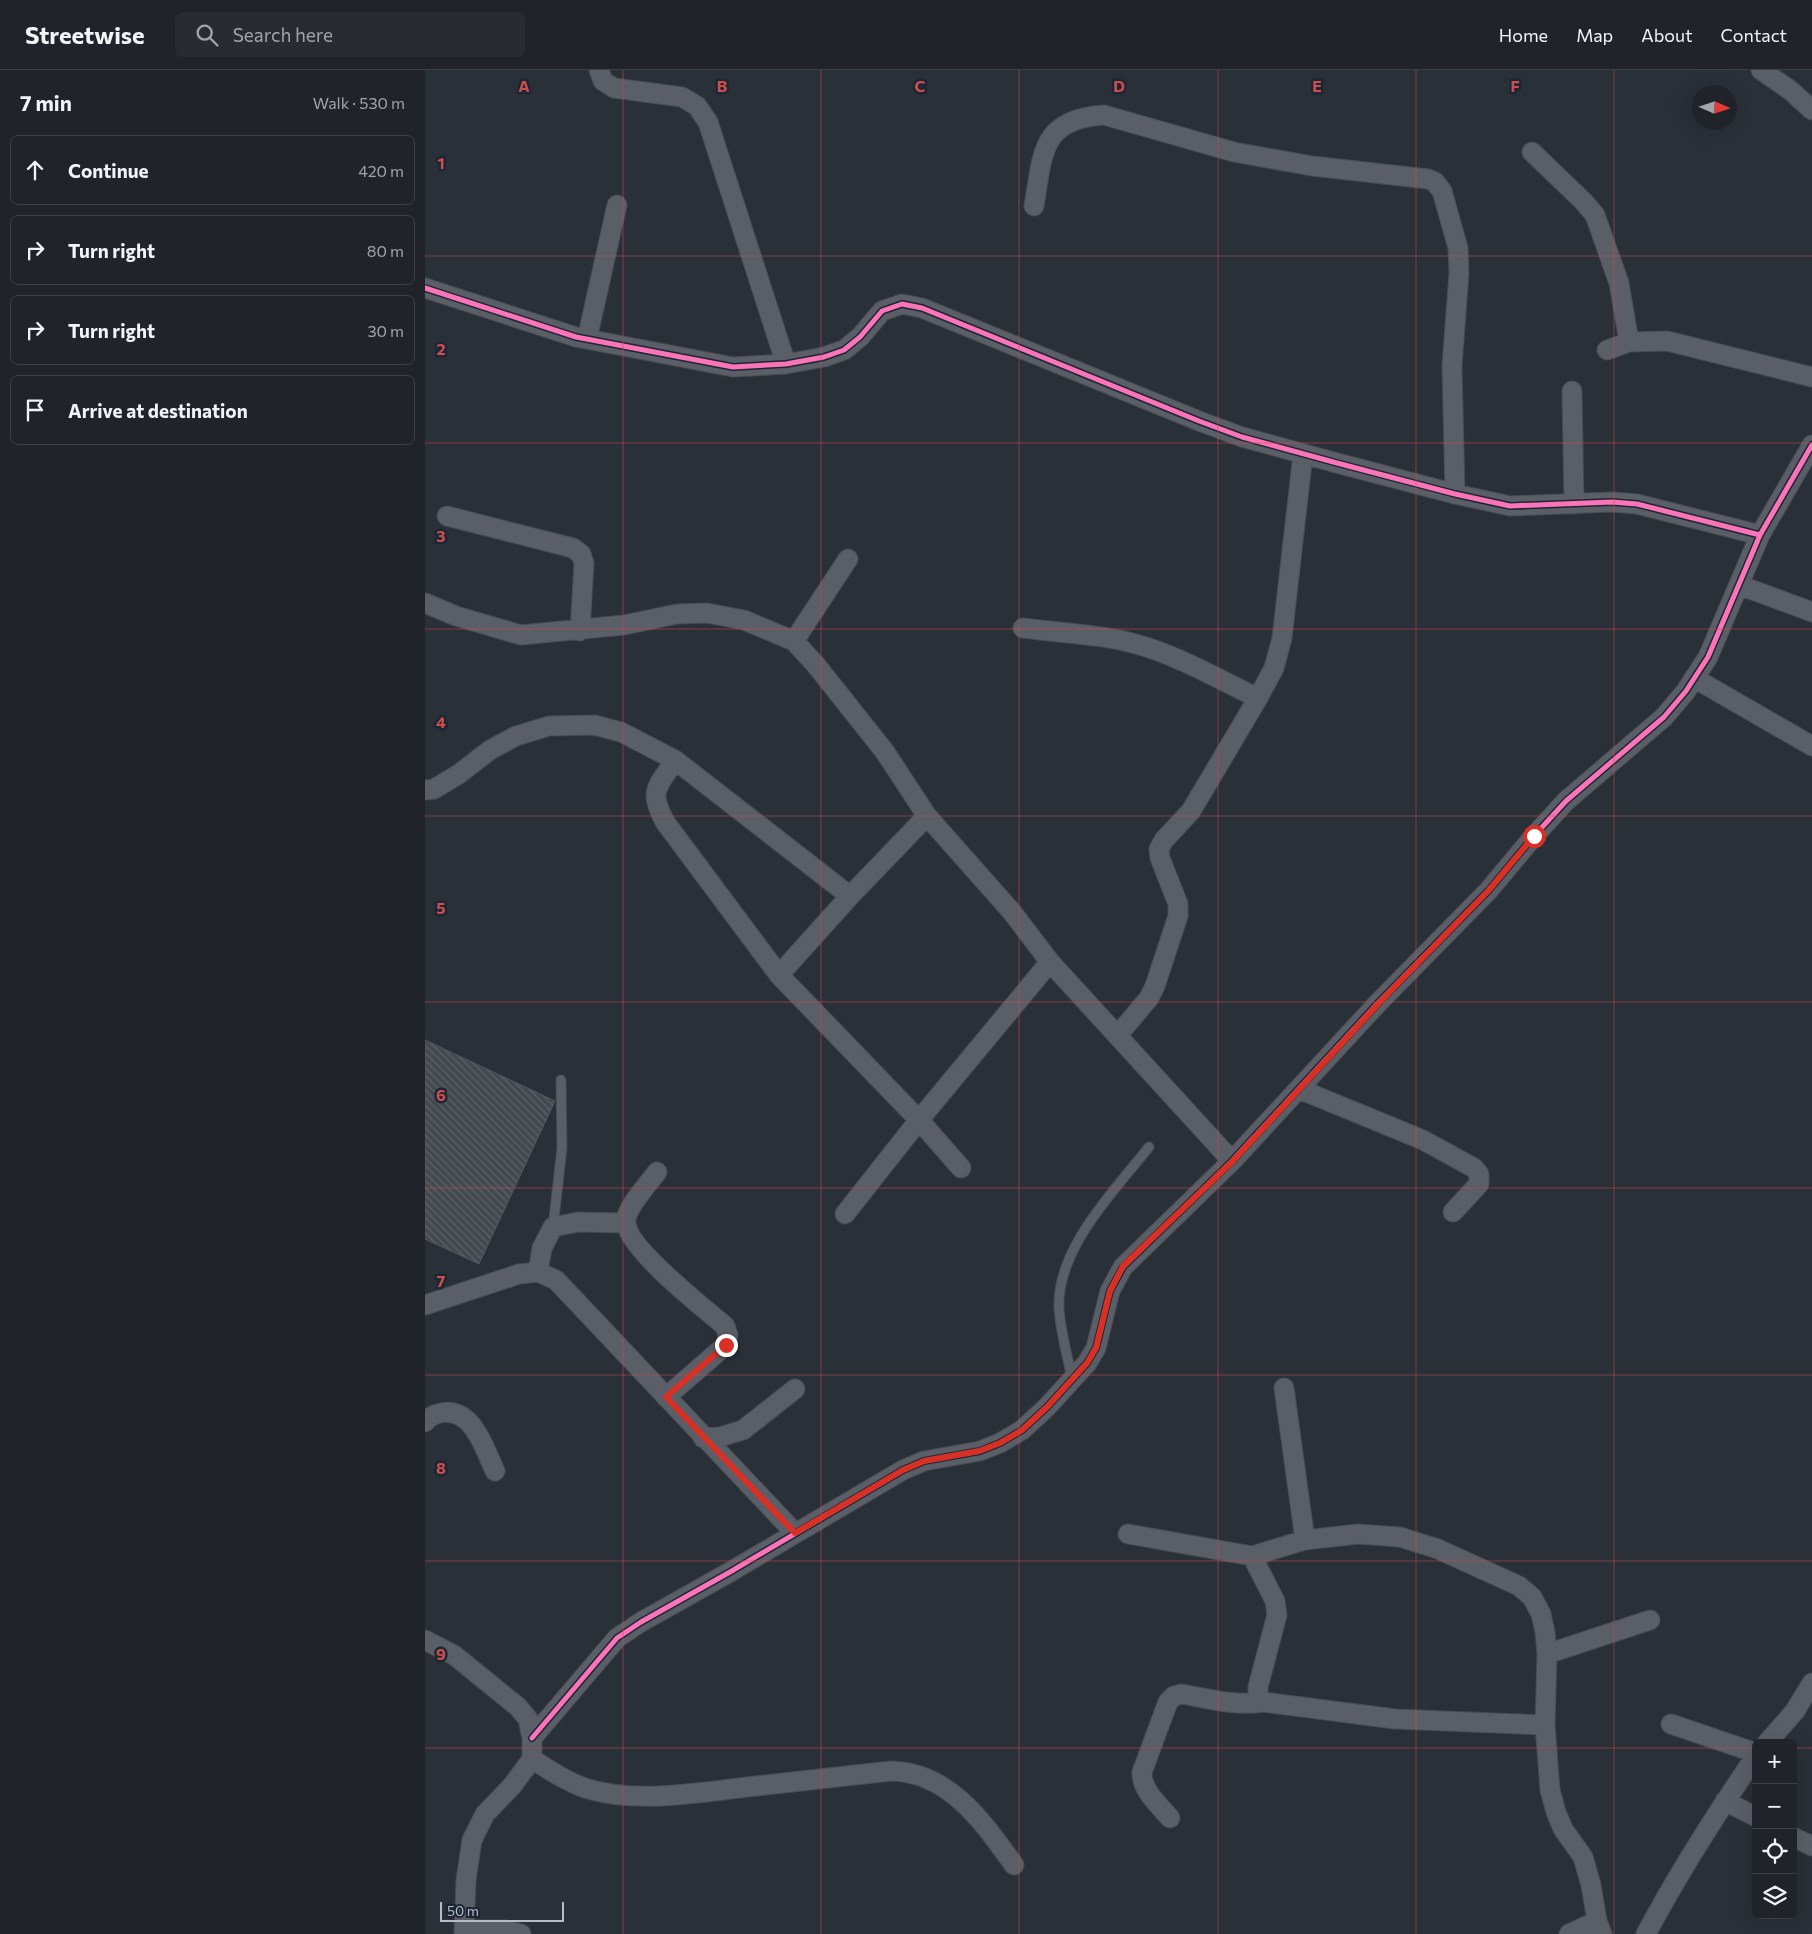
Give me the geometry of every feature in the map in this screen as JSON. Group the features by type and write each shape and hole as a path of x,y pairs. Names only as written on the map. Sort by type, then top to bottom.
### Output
{"street":[{"path":"599,70 603,81 614,88 682,97 697,106 709,122 786,364"},
{"path":"1761,70 1790,90 1812,110"},
{"path":"1034,206 1042,160 1050,139 1071,120 1104,115 1233,152 1312,166 1428,179 1435,182 1442,191 1458,248 1459,273 1452,366 1455,494"},
{"path":"1532,152 1595,215 1619,283 1629,342"},
{"path":"587,339 617,205"},
{"path":"425,288 587,339 733,367 786,364 824,357 844,350 861,337 882,311 902,304 922,308 1199,421 1243,437 1303,454 1455,494 1510,506 1612,502 1637,504 1760,535"},
{"path":"1607,350 1629,342 1667,341 1812,378"},
{"path":"1572,391 1574,504"},
{"path":"533,1738 617,1638 641,1622 903,1470 924,1461 979,1451 1000,1443 1022,1430 1047,1407 1087,1363 1096,1348 1110,1291 1123,1266 1233,1161 1379,1003 1489,890 1566,801 1664,717 1686,691 1708,657 1760,535 1812,445"},
{"path":"1118,1035 1149,998 1155,986 1178,916 1178,904 1160,858 1159,849 1164,840 1191,811 1274,668 1282,638 1303,454"},
{"path":"447,516 573,548 581,554 584,563 580,631"},
{"path":"794,641 848,559"},
{"path":"1739,585 1812,612"},
{"path":"425,602 456,616 521,635 580,631 624,625 677,614 707,613 744,620 794,641 816,665 885,752 927,816 1012,912 1050,962 1233,1161"},
{"path":"1023,628 1137,644 1166,655 1258,698"},
{"path":"1695,678 1812,746"},
{"path":"425,790 434,789 459,774 490,750 516,736 549,726 594,725 621,732 675,760 850,896"},
{"path":"675,760 657,788 655,798 657,808 671,830 779,975 919,1120 961,1168"},
{"path":"779,975 850,896 927,816"},
{"path":"845,1214 919,1120 1050,962"},
{"path":"1299,1089 1423,1140 1473,1168 1479,1174 1479,1184 1453,1212"},
{"path":"657,1172 627,1214 625,1223 628,1232 665,1276 725,1326 728,1335 726,1345 666,1397"},
{"path":"538,1272 542,1248 553,1227 578,1222 625,1223"},
{"path":"425,1305 519,1274 538,1272 557,1280 703,1438 795,1533"},
{"path":"1284,1388 1305,1540"},
{"path":"703,1438 721,1437 743,1430 795,1389"},
{"path":"425,1422 437,1413 445,1412 464,1417 477,1434 495,1470"},
{"path":"1129,1534 1252,1556 1305,1540 1358,1534 1400,1537 1439,1549 1519,1586 1533,1597 1541,1614 1547,1654 1545,1726 1550,1790 1563,1829 1583,1857 1600,1928 1569,1934"},
{"path":"1252,1556 1275,1601 1277,1615 1258,1687 1258,1695 1263,1702"},
{"path":"1547,1654 1650,1620"},
{"path":"425,1640 454,1655 518,1707 528,1719 533,1738 532,1759 512,1786 485,1814 472,1840 465,1880 464,1932 505,1930 521,1934"},
{"path":"1770,1739 1795,1710 1812,1683"},
{"path":"1170,1818 1145,1788 1141,1779 1141,1772 1168,1702 1173,1696 1181,1694 1233,1704 1246,1705 1263,1702 1395,1719 1545,1726"},
{"path":"1671,1724 1752,1754"},
{"path":"532,1759 559,1776 585,1788 606,1793 636,1796 686,1795 891,1770 914,1772 927,1777 968,1806 1014,1865"},
{"path":"1646,1934 1668,1893 1752,1761"},
{"path":"1725,1801 1752,1815"},
{"path":"1797,1839 1812,1846"}],"lane":[{"path":"553,1227 562,1148 561,1080"},
{"path":"1072,1380 1059,1306 1061,1288 1071,1252 1089,1222 1149,1147"}],"building":[{"path":"425,1040 555,1101 479,1264 425,1239"}],"cycle path":[{"path":"425,288 576,337 733,367 786,364 824,357 844,350 860,337 882,311 902,304 922,308 1242,437 1337,463 1455,494 1510,506 1612,502 1637,504 1760,535"},
{"path":"532,1738 617,1638 641,1622 903,1470 924,1461 980,1451 1000,1443 1022,1430 1047,1407 1087,1363 1096,1348 1110,1291 1123,1267 1232,1161 1378,1003 1489,890 1566,801 1664,717 1686,691 1708,657 1760,535 1812,445"}],"route":[{"path":"726,1345 666,1397 795,1533 903,1470 924,1461 979,1451 1000,1443 1022,1430 1047,1407 1087,1363 1096,1348 1110,1291 1123,1266 1233,1161 1379,1003 1489,890 1534,836"}]}
